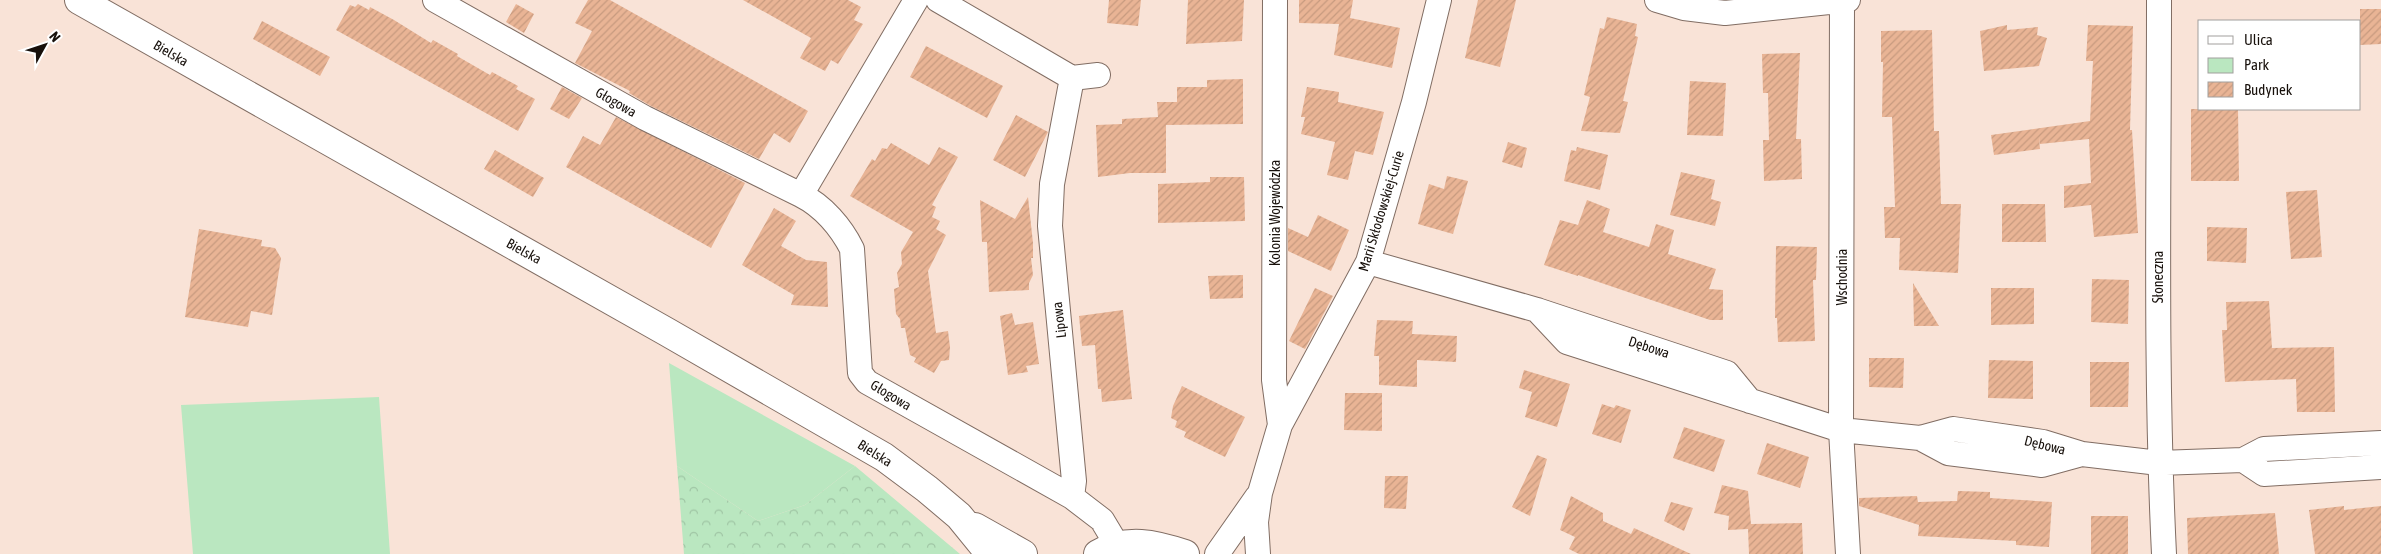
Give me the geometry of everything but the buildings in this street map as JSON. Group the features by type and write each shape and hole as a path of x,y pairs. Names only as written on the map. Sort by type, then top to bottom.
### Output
{"main road":[{"name":"Bielska","path":"79,0 667,332 884,457 928,488 959,516 990,554"},
{"name":"Bielska","path":"959,516 1023,554"},
{"path":"1107,550 1146,543 1185,554"}],"street":[{"name":"Głogowa","path":"435,0 645,118 811,200 844,232 852,249 860,373 867,382 1072,497"},
{"path":"801,195 916,0"},
{"path":"938,0 1072,78 1098,75"},
{"name":"Kolonia Wojewódzka","path":"1275,0 1274,380 1280,425"},
{"name":"Marii Skłodowskiej-Curie","path":"1258,554 1256,522 1260,493 1280,425 1368,262 1414,102 1439,0"},
{"path":"1657,0 1684,8 1724,13 1848,0"},
{"name":"Wschodnia","path":"1842,0 1841,430 1848,554"},
{"name":"Słoneczna","path":"2159,0 2159,463 2164,554"},
{"name":"Lipowa","path":"1072,78 1052,184 1050,226 1074,481 1072,497"},
{"name":"Dębowa","path":"1368,262 1537,310 1727,373 1750,401 1841,430 1920,438 1953,429 2042,442 2082,454 2159,463 2243,460 2264,449 2381,442"},
{"path":"2243,460 2264,474 2381,467"},
{"name":"Marii Skłodowskiej-Curie","path":"1217,554 1260,493"},
{"path":"1072,497 1102,520 1107,550"}],"green space":[{"path":"669,363 855,466 805,505 758,521 677,466"},
{"path":"379,397 390,554 193,554 181,405"},
{"path":"677,466 758,521 805,505 855,466 960,554 684,554"}]}
